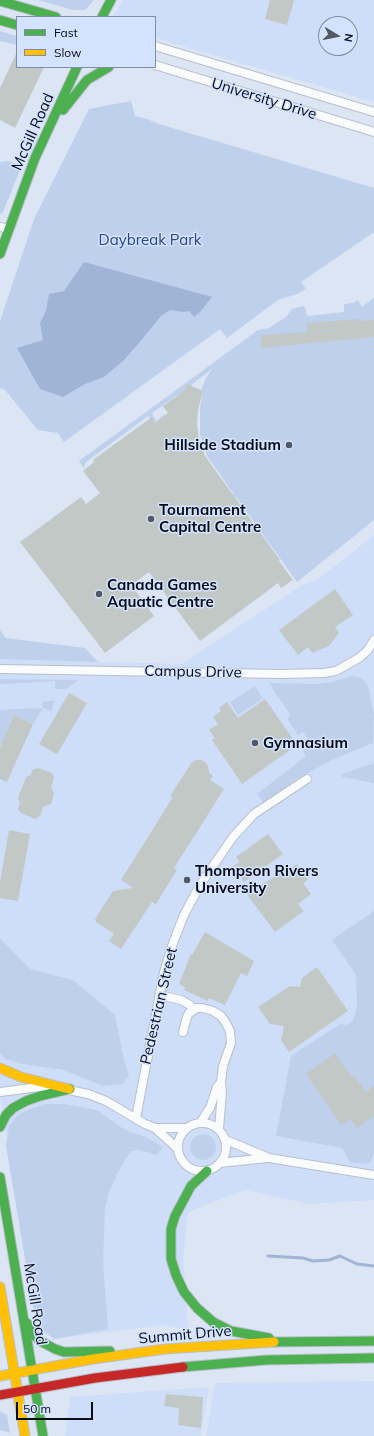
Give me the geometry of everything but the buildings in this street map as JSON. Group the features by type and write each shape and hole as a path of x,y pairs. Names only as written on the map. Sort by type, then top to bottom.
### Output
{"main road":[{"path":"103,16 111,0"},
{"path":"0,1 52,16"},
{"path":"0,20 16,25"},
{"name":"McGill Road","path":"0,254 4,228 77,68"},
{"path":"49,128 72,97 87,80 107,68"},
{"path":"0,1068 21,1077 70,1089"},
{"path":"0,1127 6,1115 26,1101 70,1089"},
{"path":"207,1170 192,1186 183,1199 171,1229 171,1259 178,1281 184,1292 197,1308 213,1322 231,1331 283,1341"},
{"name":"McGill Road","path":"0,1177 43,1436"},
{"name":"McGill Road","path":"0,1287 25,1436"},
{"path":"0,1331 3,1306"},
{"path":"23,1315 34,1335 40,1342 55,1350 64,1352 151,1351"},
{"name":"Summit Drive","path":"0,1376 32,1369 151,1351 283,1341 374,1341"},
{"path":"0,1395 95,1378 167,1368 266,1360 374,1358"}],"street":[{"name":"University Drive","path":"156,46 374,112"},
{"name":"University Drive","path":"156,65 374,132"},
{"name":"Campus Drive","path":"0,669 281,674 324,673 336,670 359,658 368,650 374,640"},
{"name":"Pedestrian Street","path":"136,1118 166,965 184,915 200,885 233,837 254,814 307,779"},
{"path":"160,995 181,1000 190,1005 193,1010"},
{"path":"183,1032 186,1017 197,1008 207,1009 217,1013 226,1023 231,1037 231,1043 223,1066 219,1129"},
{"path":"155,1128 186,1128 200,1122 210,1108 217,1087 221,1082"},
{"path":"0,1092 39,1087 70,1089 88,1094 106,1101 155,1128 178,1149"},
{"path":"186,1128 181,1136 178,1149 181,1159 189,1167 200,1171 214,1168 220,1163 224,1156 226,1140 219,1129 214,1125 200,1122"},
{"path":"226,1140 270,1158 374,1175"},
{"path":"220,1163 270,1158"}],"shaded area":[{"path":"123,0 374,0 374,102 156,38 156,16 114,16"},
{"path":"84,262 212,297 194,317 189,311 183,312 170,310 161,316 123,361 104,377 85,384 63,397 40,389 17,348 43,340 40,323 46,311 49,294 64,291"},
{"name":"Thompson Rivers University","path":"374,535 374,1200 309,1204 245,1190 188,1212 183,1257 188,1329 162,1325 54,1339 46,1333 39,1324 34,1312 0,1096 0,659 181,664 304,584 317,580"},
{"path":"374,1381 374,1436 206,1436 215,1383"},
{"path":"209,1387 201,1436 65,1436 70,1397"}],"green space":[{"path":"38,0 94,0 85,10 73,10"},
{"path":"0,31 16,36 16,45 0,41"},
{"name":"Daybreak Park","path":"131,101 135,116 374,188 374,232 301,282 306,289 297,294 278,300 227,338 220,329 64,442 58,433 38,430 5,390 0,388 0,321 34,219 89,109"},
{"path":"8,161 19,164 20,170 3,212 0,214 0,162"},
{"name":"Hillside Stadium","path":"374,298 374,520 297,582 236,497 233,497 233,493 207,456 200,434 200,408 203,391 201,390 212,369 190,386 187,384 184,392 152,413 156,421 165,414 166,415 155,423 152,418 148,416 85,463 84,468 79,461 258,330 269,328 286,317 292,309 303,306 306,309 307,316 344,312 344,304 353,303 358,300 362,307"},
{"path":"0,630 6,638 85,648 98,662 0,659"},
{"path":"351,676 356,676 363,679 368,686 374,715 373,743 332,760 295,780 264,803 257,794 306,756 302,749 311,744 303,732 298,735 287,718 291,716 269,683 315,684 332,682"},
{"path":"0,679 79,680 66,689 55,689 55,681 0,684"},
{"path":"255,686 263,698 238,715 230,702"},
{"path":"55,700 51,711 43,708 42,702"},
{"path":"43,708 33,724 14,715 0,746 0,710"},
{"path":"374,763 374,783 342,777 342,774"},
{"path":"374,911 374,1153 371,1162 366,1164 350,1162 342,1148 276,1136 291,1056 340,1024 346,1025 353,1021 357,1007 356,975 332,940"},
{"path":"0,938 30,969 73,980 115,1015 124,1060 129,1075 123,1084 103,1086 63,1070 23,1064 5,1059 0,1053"},
{"path":"47,1104 64,1104 97,1110 125,1130 146,1137 163,1147 157,1155 139,1150 131,1151 119,1170 109,1192 105,1209 103,1263 108,1329 54,1339 46,1333 39,1324 34,1312 6,1146 9,1126 16,1117 26,1110"},
{"path":"203,1134 212,1138 216,1147 212,1156 203,1160 194,1156 190,1147 194,1138"},
{"path":"0,1411 7,1415 10,1433 0,1430"}],"waterway":[{"path":"268,1256 303,1258 313,1261 329,1260 340,1256 357,1264 374,1266"}],"traffic: fast":[{"path":"103,16 111,0"},
{"path":"0,1 52,16"},
{"path":"0,20 16,25"},
{"path":"0,254 35,158 77,68"},
{"path":"63,110 87,80 107,68"},
{"path":"0,1127 6,1115 13,1108 40,1096 70,1089"},
{"path":"207,1171 191,1186 175,1216 171,1229 171,1259 176,1275 184,1292 197,1308 213,1322 231,1331 269,1338"},
{"path":"0,1177 43,1436"},
{"path":"27,1323 34,1335 40,1341 55,1349 64,1352 110,1351"},
{"path":"274,1342 374,1341"},
{"path":"183,1367 266,1360 374,1358"}],"traffic: slow":[{"path":"0,1068 21,1077 69,1089"},
{"path":"0,1287 25,1436"},
{"path":"0,1376 93,1359 165,1349 274,1342"}],"traffic: jam":[{"path":"0,1395 95,1378 183,1367"}],"place":[{"name":"Hillside Stadium","path":"289,445"},
{"name":"Tournament Capital Centre","path":"151,519"},
{"name":"Canada Games Aquatic Centre","path":"99,594"},
{"name":"Gymnasium","path":"255,743"},
{"name":"Thompson Rivers University","path":"187,880"}]}
